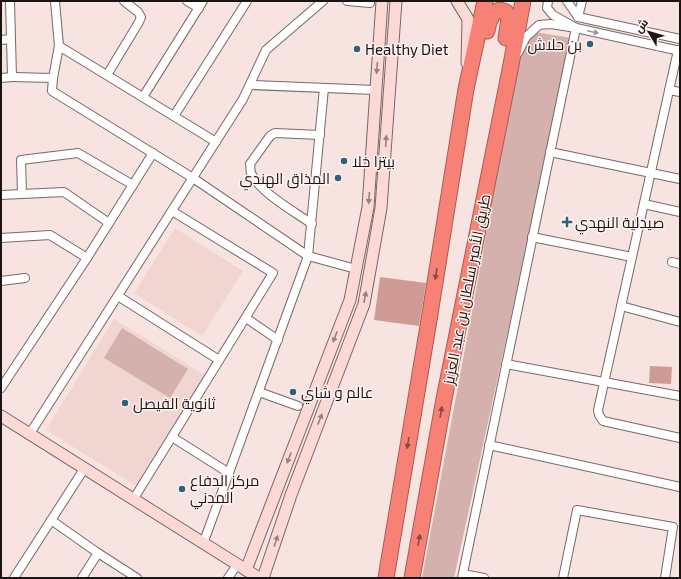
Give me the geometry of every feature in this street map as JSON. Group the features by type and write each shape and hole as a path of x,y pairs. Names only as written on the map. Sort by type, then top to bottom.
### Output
{"highway":[{"name":"طريق الأمير سلطان بن عبد العزيز","path":"386,578 466,89 485,1"},
{"name":"طريق الأمير سلطان بن عبد العزيز","path":"412,578 444,399 523,1"},
{"path":"441,244 462,169 489,22 494,12 500,10 506,12 509,19 479,183 472,258"}],"street":[{"path":"10,1 12,77"},
{"path":"55,1 59,46 52,91 193,178 308,256 356,268"},
{"path":"107,75 141,17 138,12 124,1"},
{"path":"143,97 201,4 187,1"},
{"path":"174,116 247,1"},
{"path":"29,434 243,99 251,85 266,50 323,1"},
{"path":"347,1 370,3"},
{"path":"228,578 242,568 350,300 368,207 382,1"},
{"path":"457,1 468,19 466,89"},
{"path":"548,1 547,8 553,15 576,28"},
{"path":"578,17 582,1"},
{"path":"263,578 291,495 364,304 382,208 397,3"},
{"path":"568,3 578,17 680,39"},
{"path":"510,70 526,37 539,25 551,24 576,28 679,50 650,173 598,410 603,421 680,438"},
{"path":"484,578 462,576 576,28"},
{"path":"1,40 11,39"},
{"path":"59,46 216,142"},
{"path":"1,78 53,78"},
{"path":"251,85 375,90"},
{"path":"203,544 308,256 324,88"},
{"path":"669,90 680,92"},
{"path":"312,224 278,201 262,187 251,173 250,164 270,136 275,133 320,134"},
{"path":"550,152 680,179"},
{"path":"22,194 21,160 78,153 133,185"},
{"path":"1,388 87,258 153,153"},
{"path":"1,195 64,192 109,223"},
{"path":"644,204 680,212"},
{"path":"133,500 273,273 172,211"},
{"path":"1,238 50,235 87,258"},
{"path":"532,237 632,257"},
{"path":"1,281 24,278"},
{"path":"118,296 219,360"},
{"path":"621,306 680,322"},
{"path":"246,318 278,340"},
{"path":"506,364 680,396"},
{"path":"1,370 9,376"},
{"path":"259,392 298,406"},
{"path":"2,420 29,434 259,578"},
{"path":"172,437 229,473"},
{"path":"489,445 680,487"},
{"path":"14,578 84,469"},
{"path":"563,578 577,510 672,527 665,578"},
{"path":"51,520 137,578"},
{"path":"82,578 98,553"}],"shaded area":[{"path":"522,30 572,38 454,578 422,578 479,274"},
{"path":"175,228 243,271 202,336 134,293"},
{"name":"ثانوية الفيصل","path":"114,319 205,375 136,486 46,430"},
{"path":"122,328 188,369 170,398 104,358"}],"building":[{"path":"380,277 426,283 419,326 374,320"},
{"path":"650,366 672,367 671,384 649,383"}],"place":[{"name":"بن حلاش","path":"590,44"},
{"name":"Healthy Diet","path":"357,49"},
{"name":"بيتزا خلا","path":"344,161"},
{"name":"المذاق الهندي","path":"338,178"},
{"name":"صيدلية النهدي","path":"567,222"},
{"name":"عالم و شاي","path":"293,392"},
{"name":"ثانوية الفيصل","path":"125,403"},
{"name":"مركز الدفاع المدني","path":"182,489"}]}
